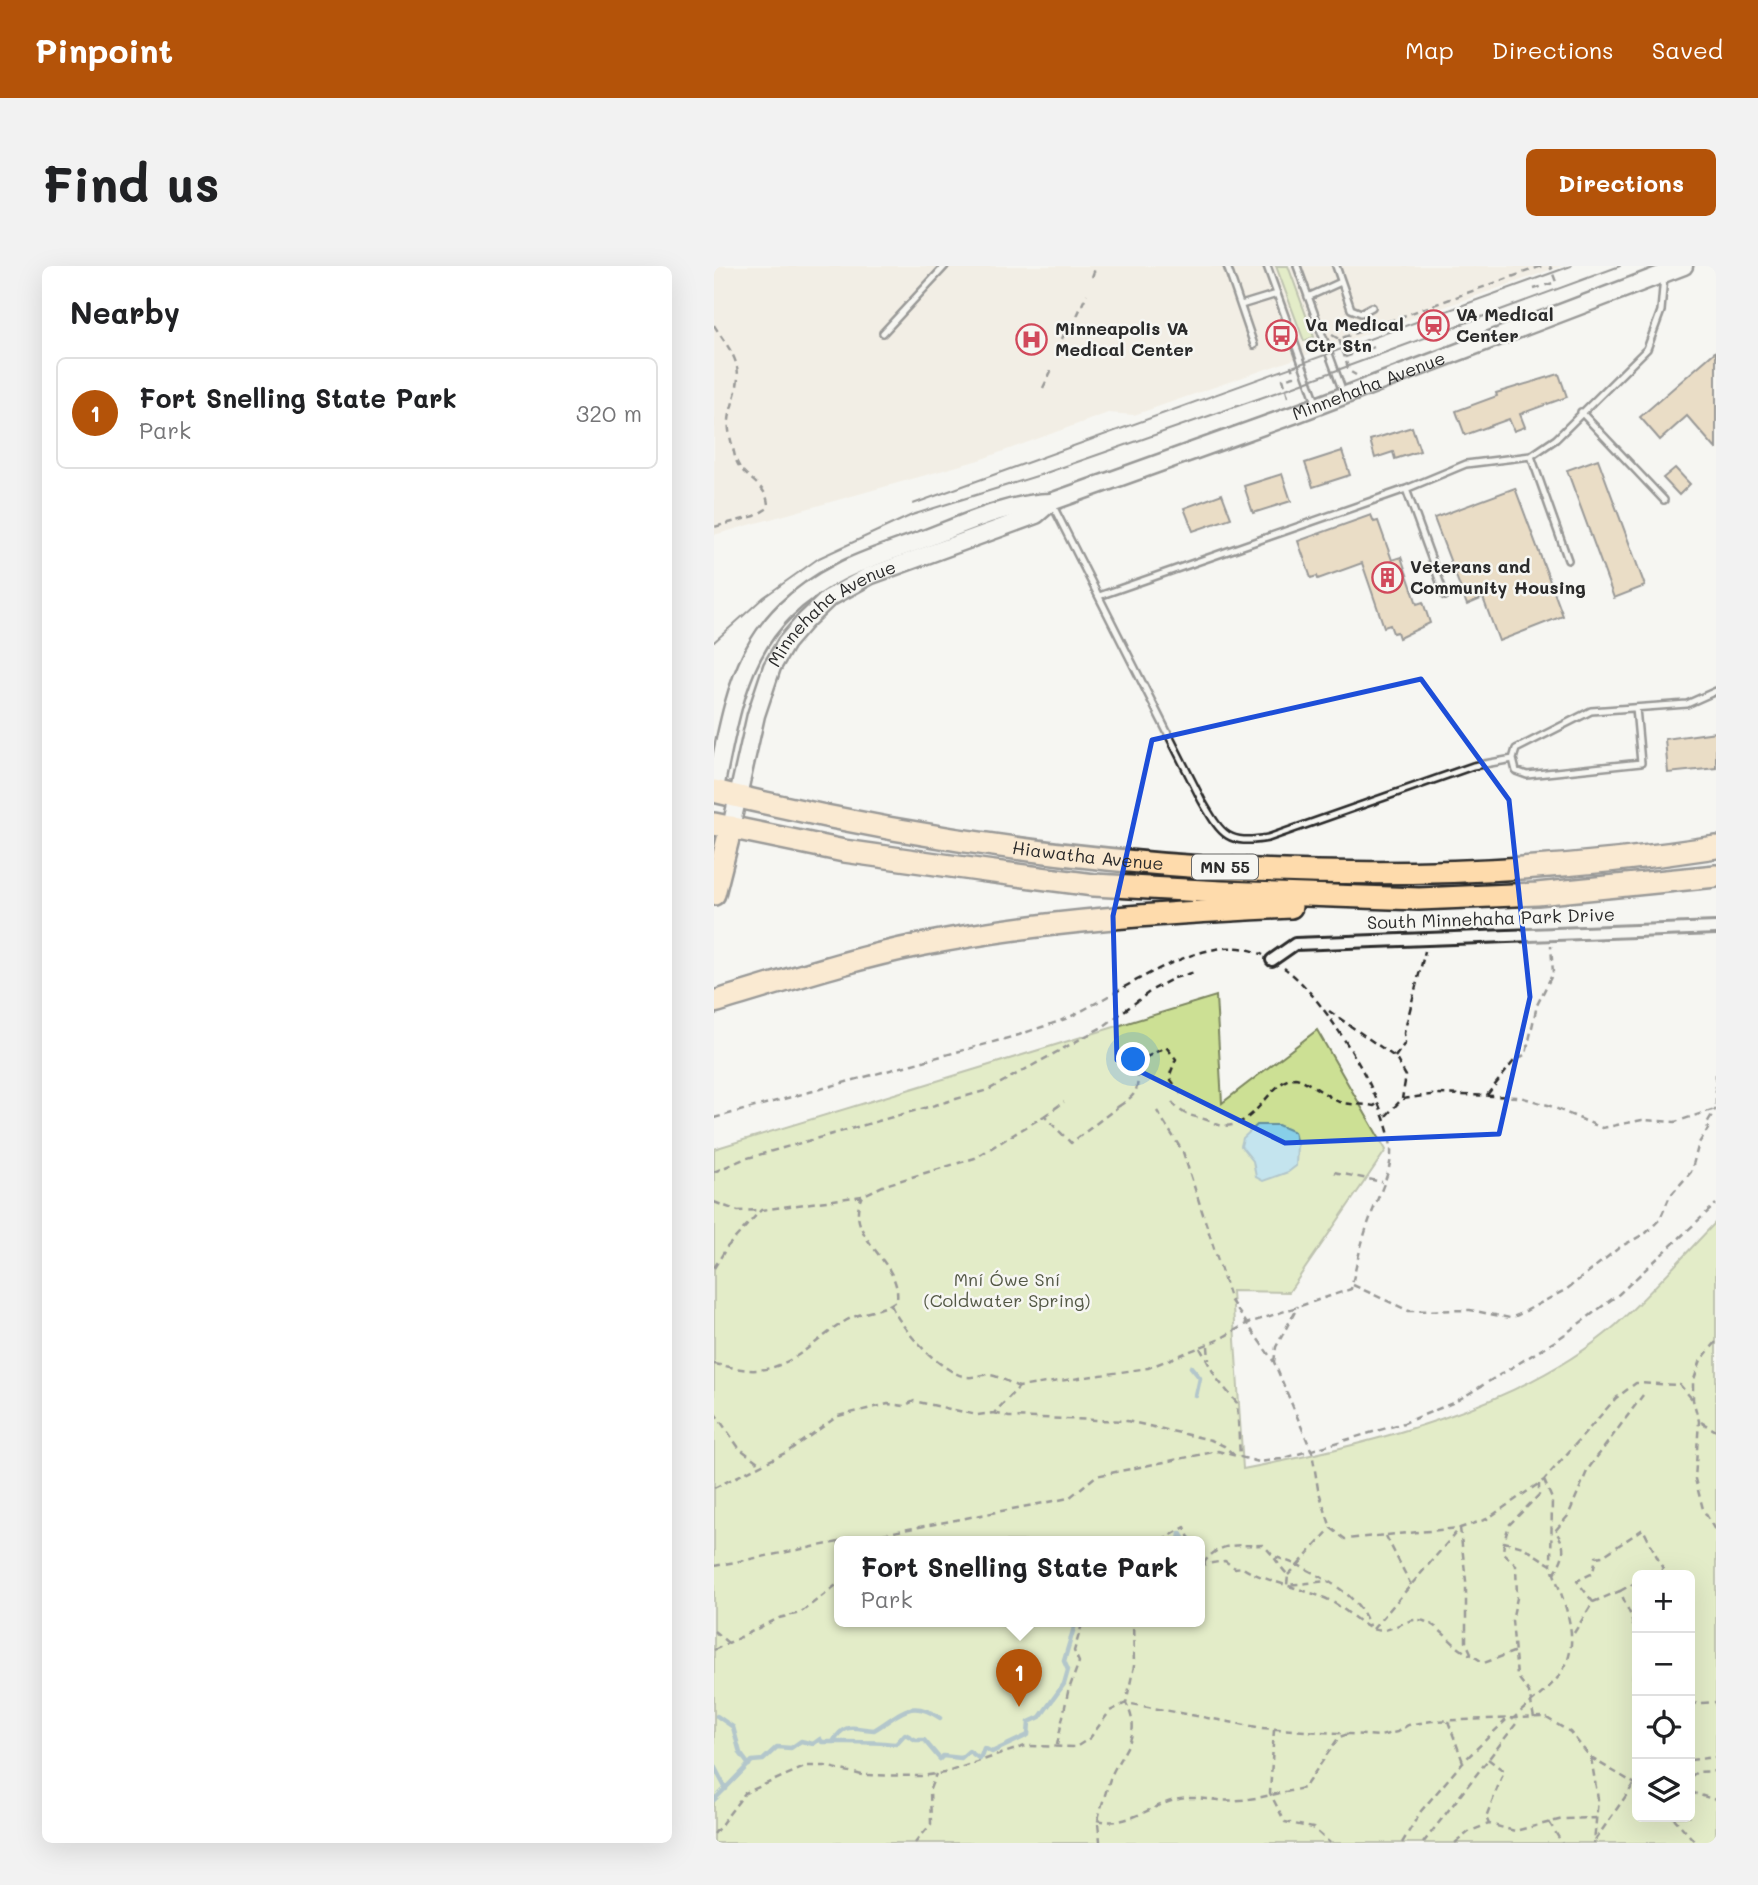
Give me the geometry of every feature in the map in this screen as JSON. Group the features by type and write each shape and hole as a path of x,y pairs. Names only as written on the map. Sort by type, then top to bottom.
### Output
{"highway":[{"name":"Hiawatha Avenue","path":"714,791 976,842 1168,864 1363,872 1463,870 1574,864 1716,847"},
{"name":"Hiawatha Avenue","path":"723,825 844,851 1094,885 1419,899 1537,894 1716,876"},
{"path":"714,894 723,825"},
{"path":"714,1002 918,945 1023,926 1113,916 1419,899"}],"street":[{"name":"Minnehaha Avenue","path":"714,791 739,685 768,626 792,604 843,570 1028,502 1051,502 1345,395 1684,266"},
{"name":"Minnehaha Avenue","path":"723,825 738,797 756,715 772,667 786,643 813,613 829,598 869,576 1036,515 1051,502"},
{"name":"South Minnehaha Park Drive","path":"1272,960 1295,944 1716,928"}],"lane":[{"path":"883,333 945,266"},
{"path":"1227,266 1254,345"},
{"path":"1267,266 1317,405"},
{"path":"1297,266 1345,395"},
{"path":"1336,266 1351,309 1361,313 1372,307"},
{"path":"1099,596 1406,489 1466,464 1531,456 1556,439 1647,349 1661,312 1664,273"},
{"path":"1308,297 1341,282"},
{"path":"1241,305 1277,294"},
{"path":"1581,412 1664,500"},
{"path":"1531,456 1568,560"},
{"path":"1406,489 1445,596"},
{"path":"1051,502 1202,801 1219,831 1231,839 1244,842 1268,838 1287,828 1354,809 1474,766 1513,759"},
{"path":"1636,708 1641,763 1527,775 1516,771 1513,759 1516,749 1591,711 1687,704 1716,691"}],"path":[{"path":"1092,277 1096,266"},
{"path":"1330,336 1339,339 1542,266"},
{"path":"1534,289 1556,282 1550,266"},
{"path":"1077,316 1087,294"},
{"path":"714,325 737,365 739,379 728,424 736,461 741,471 765,489 769,502 768,508 755,516 714,527"},
{"path":"1058,350 1066,330"},
{"path":"1339,339 1349,371 1356,376"},
{"path":"1345,357 1374,346"},
{"path":"1288,397 1283,379 1294,376 1290,359"},
{"path":"1043,388 1053,367"},
{"path":"714,1118 1019,1035 1065,1018 1174,960 1247,947 1300,978 1326,1009 1386,1116 1391,1158 1367,1224 1351,1289 1246,1324 1200,1348 1148,1368 1019,1387 988,1375 965,1377 939,1363 931,1353 920,1347 891,1305"},
{"path":"1487,1095 1514,1061 1526,1054 1536,1005 1553,973 1551,950"},
{"path":"1395,1057 1405,1043 1404,1033 1410,1004 1425,957"},
{"path":"714,1172 744,1159 988,1090 1104,1026 1152,990 1195,972"},
{"path":"1326,1009 1395,1057 1407,1083 1402,1099 1386,1116"},
{"path":"1044,1116 1071,1143 1135,1096 1140,1080 1139,1061 1166,1047 1176,1059 1169,1077 1181,1094"},
{"path":"1352,1284 1409,1311 1470,1310 1510,1318 1567,1289 1620,1247 1646,1233 1660,1219 1670,1196 1691,1172 1699,1143 1708,1129 1707,1123 1716,1107 1716,1074"},
{"path":"1172,1102 1181,1114 1218,1125 1230,1125 1247,1118 1286,1080 1296,1078 1338,1102 1374,1106 1378,1103"},
{"path":"1402,1099 1438,1094 1520,1097 1602,1128 1643,1120 1669,1123 1716,1107"},
{"path":"714,1202 738,1211 862,1196 877,1188 975,1158 1064,1102"},
{"path":"1157,1111 1183,1152 1231,1301 1274,1362 1312,1452 1318,1489 1331,1528 1345,1539 1460,1528 1487,1519 1544,1480 1607,1407 1636,1383 1680,1385 1693,1400"},
{"path":"1334,1172 1383,1182"},
{"path":"714,1364 747,1370 767,1369 794,1358 847,1320 898,1300 898,1291 856,1217 862,1196"},
{"path":"873,1536 1069,1498 1096,1476 1218,1451 1259,1462 1312,1452 1404,1423 1455,1402 1557,1340 1619,1294 1716,1204"},
{"path":"714,1268 727,1247 761,1210"},
{"path":"1274,1362 1276,1347 1298,1306"},
{"path":"1716,1342 1701,1360 1693,1382 1693,1400 1699,1421 1695,1479 1703,1509 1716,1532"},
{"path":"1208,1344 1209,1360"},
{"path":"1200,1348 1209,1360 1217,1379 1237,1403 1240,1457"},
{"path":"994,1413 1019,1387"},
{"path":"1554,1574 1564,1552 1564,1542 1555,1531 1568,1516 1588,1469 1643,1395"},
{"path":"714,1488 788,1452 838,1416 888,1404 904,1406 914,1401 977,1415 994,1413 1009,1417 1127,1421 1211,1440 1224,1446 1234,1456"},
{"path":"714,1412 739,1448 750,1458 758,1459 762,1465"},
{"path":"1699,1421 1716,1431"},
{"path":"1512,1720 1562,1672 1572,1649 1573,1634 1551,1565 1552,1499 1544,1480"},
{"path":"1534,1718 1529,1692 1517,1676 1512,1620 1517,1598 1516,1565 1503,1553 1503,1542 1509,1525 1539,1495 1539,1483"},
{"path":"1170,1536 1185,1527 1188,1536"},
{"path":"1287,1585 1288,1575 1331,1528"},
{"path":"1373,1629 1460,1528"},
{"path":"1460,1528 1466,1581 1466,1642 1472,1655"},
{"path":"1593,1602 1577,1581 1593,1573 1596,1557 1604,1556 1643,1529 1663,1569 1661,1570"},
{"path":"1386,1536 1410,1586"},
{"path":"1503,1542 1522,1547 1551,1565"},
{"path":"714,1566 834,1543"},
{"path":"1205,1560 1212,1551 1225,1546 1263,1545 1276,1557 1328,1581 1365,1611 1369,1626"},
{"path":"1276,1557 1278,1565 1288,1575"},
{"path":"1205,1564 1225,1561 1235,1568 1242,1567 1249,1574 1323,1597 1373,1629 1390,1629 1411,1620 1423,1621 1438,1629 1460,1651 1484,1663 1516,1651"},
{"path":"1287,1585 1328,1581"},
{"path":"1573,1634 1593,1602 1632,1585"},
{"path":"714,1650 779,1618 800,1613 834,1587"},
{"path":"1620,1591 1631,1616 1635,1633"},
{"path":"1057,1745 1068,1692 1079,1662 1074,1651 1081,1627"},
{"path":"1100,1843 1097,1820 1113,1771 1128,1751 1133,1721 1126,1703 1134,1666 1133,1627"},
{"path":"714,1631 728,1643"},
{"path":"1695,1703 1716,1702"},
{"path":"714,1834 745,1793 807,1766 825,1766 862,1775 936,1774 1025,1746 1076,1747 1084,1744 1110,1711 1126,1703 1274,1729 1355,1732 1380,1736 1397,1732 1408,1725 1545,1717 1570,1732 1591,1758 1632,1780"},
{"path":"1402,1843 1421,1811 1463,1762 1506,1720"},
{"path":"1423,1843 1519,1720"},
{"path":"1448,1721 1463,1762"},
{"path":"1274,1729 1270,1793 1284,1822 1313,1828 1330,1843"},
{"path":"1097,1820 1114,1821 1145,1814 1164,1804 1189,1797 1218,1801 1304,1788 1339,1737 1355,1732"},
{"path":"1695,1759 1716,1757"},
{"path":"1591,1758 1598,1799 1594,1842"},
{"path":"1489,1759 1504,1771 1486,1816 1489,1824"},
{"path":"1695,1773 1716,1771"},
{"path":"915,1843 932,1824 930,1789 936,1774"},
{"path":"1594,1842 1632,1788"},
{"path":"1695,1793 1716,1800"},
{"path":"1455,1843 1470,1831 1489,1824 1515,1831 1549,1822 1596,1818"},
{"path":"1549,1822 1562,1843"},
{"path":"1677,1822 1696,1843"}],"highlighted area":[{"path":"1421,679 1509,800 1530,997 1499,1134 1285,1143 1117,1060 1113,916 1152,740"}],"shaded area":[{"name":"Minneapolis VA Medical Center","path":"714,266 1562,266 1134,415 1108,413 979,460 714,535"}],"green space":[{"path":"1276,266 1288,266 1314,337 1304,341"},
{"name":"Mní Ówe Sní (Coldwater Spring)","path":"1216,996 1222,1103 1317,1030 1386,1150 1289,1292 1232,1291 1243,1469 1339,1448 1439,1420 1535,1379 1578,1354 1616,1325 1716,1222 1716,1843 714,1843 714,1149"}],"water":[{"path":"1257,1125 1278,1125 1294,1132 1297,1144 1296,1166 1288,1172 1263,1181 1256,1177 1253,1161 1241,1146 1243,1138"}],"building":[{"path":"1716,351 1716,449 1687,416 1660,440 1640,417"},
{"path":"1559,374 1567,397 1520,414 1525,427 1514,431 1509,419 1465,435 1456,411 1497,396 1496,393"},
{"path":"1412,427 1420,451 1395,459 1393,452 1375,458 1370,440"},
{"path":"1342,451 1350,475 1313,487 1305,463"},
{"path":"1598,459 1645,586 1614,598 1567,470"},
{"path":"1675,468 1690,484 1679,495 1663,478"},
{"path":"1282,474 1291,501 1253,513 1244,486"},
{"path":"1515,488 1563,616 1499,641 1483,598 1467,605 1434,518"},
{"path":"1222,494 1231,518 1193,531 1184,508"},
{"name":"Veterans and Community Housing","path":"1371,515 1374,522 1378,521 1392,560 1401,557 1417,604 1423,602 1430,623 1399,638 1390,625 1384,627 1362,563 1318,579 1317,576 1311,578 1298,541"},
{"path":"1716,732 1716,768 1668,773 1665,739"}],"waterway":[{"path":"1191,1367 1200,1378 1196,1396"},
{"path":"1180,1536 1180,1533 1182,1536"},
{"path":"714,1800 752,1761 763,1760 777,1747 791,1748 801,1741 813,1744 820,1739 822,1742 896,1744 905,1734 916,1740 924,1740 940,1759 943,1756 961,1758 969,1751 980,1759 984,1748 992,1752 1028,1735 1029,1722 1040,1717 1064,1684 1068,1670 1064,1661 1074,1627"},
{"path":"833,1742 841,1731 851,1728 874,1730 905,1710 920,1709 940,1718"},
{"path":"717,1716 733,1727 740,1753 749,1765"},
{"path":"714,1766 726,1789"}],"tram line":[{"path":"913,504 1571,266"},
{"path":"714,642 764,597 819,558 912,515 1040,475 1286,389 1620,266"}],"place":[{"name":"VA Medical Center","path":"1433,325"},
{"name":"Va Medical Ctr Stn","path":"1282,335"},
{"name":"Minneapolis VA Medical Center","path":"1032,339"},
{"name":"Veterans and Community Housing","path":"1387,577"},
{"name":"Fort Snelling State Park","path":"1019,1707"}]}
